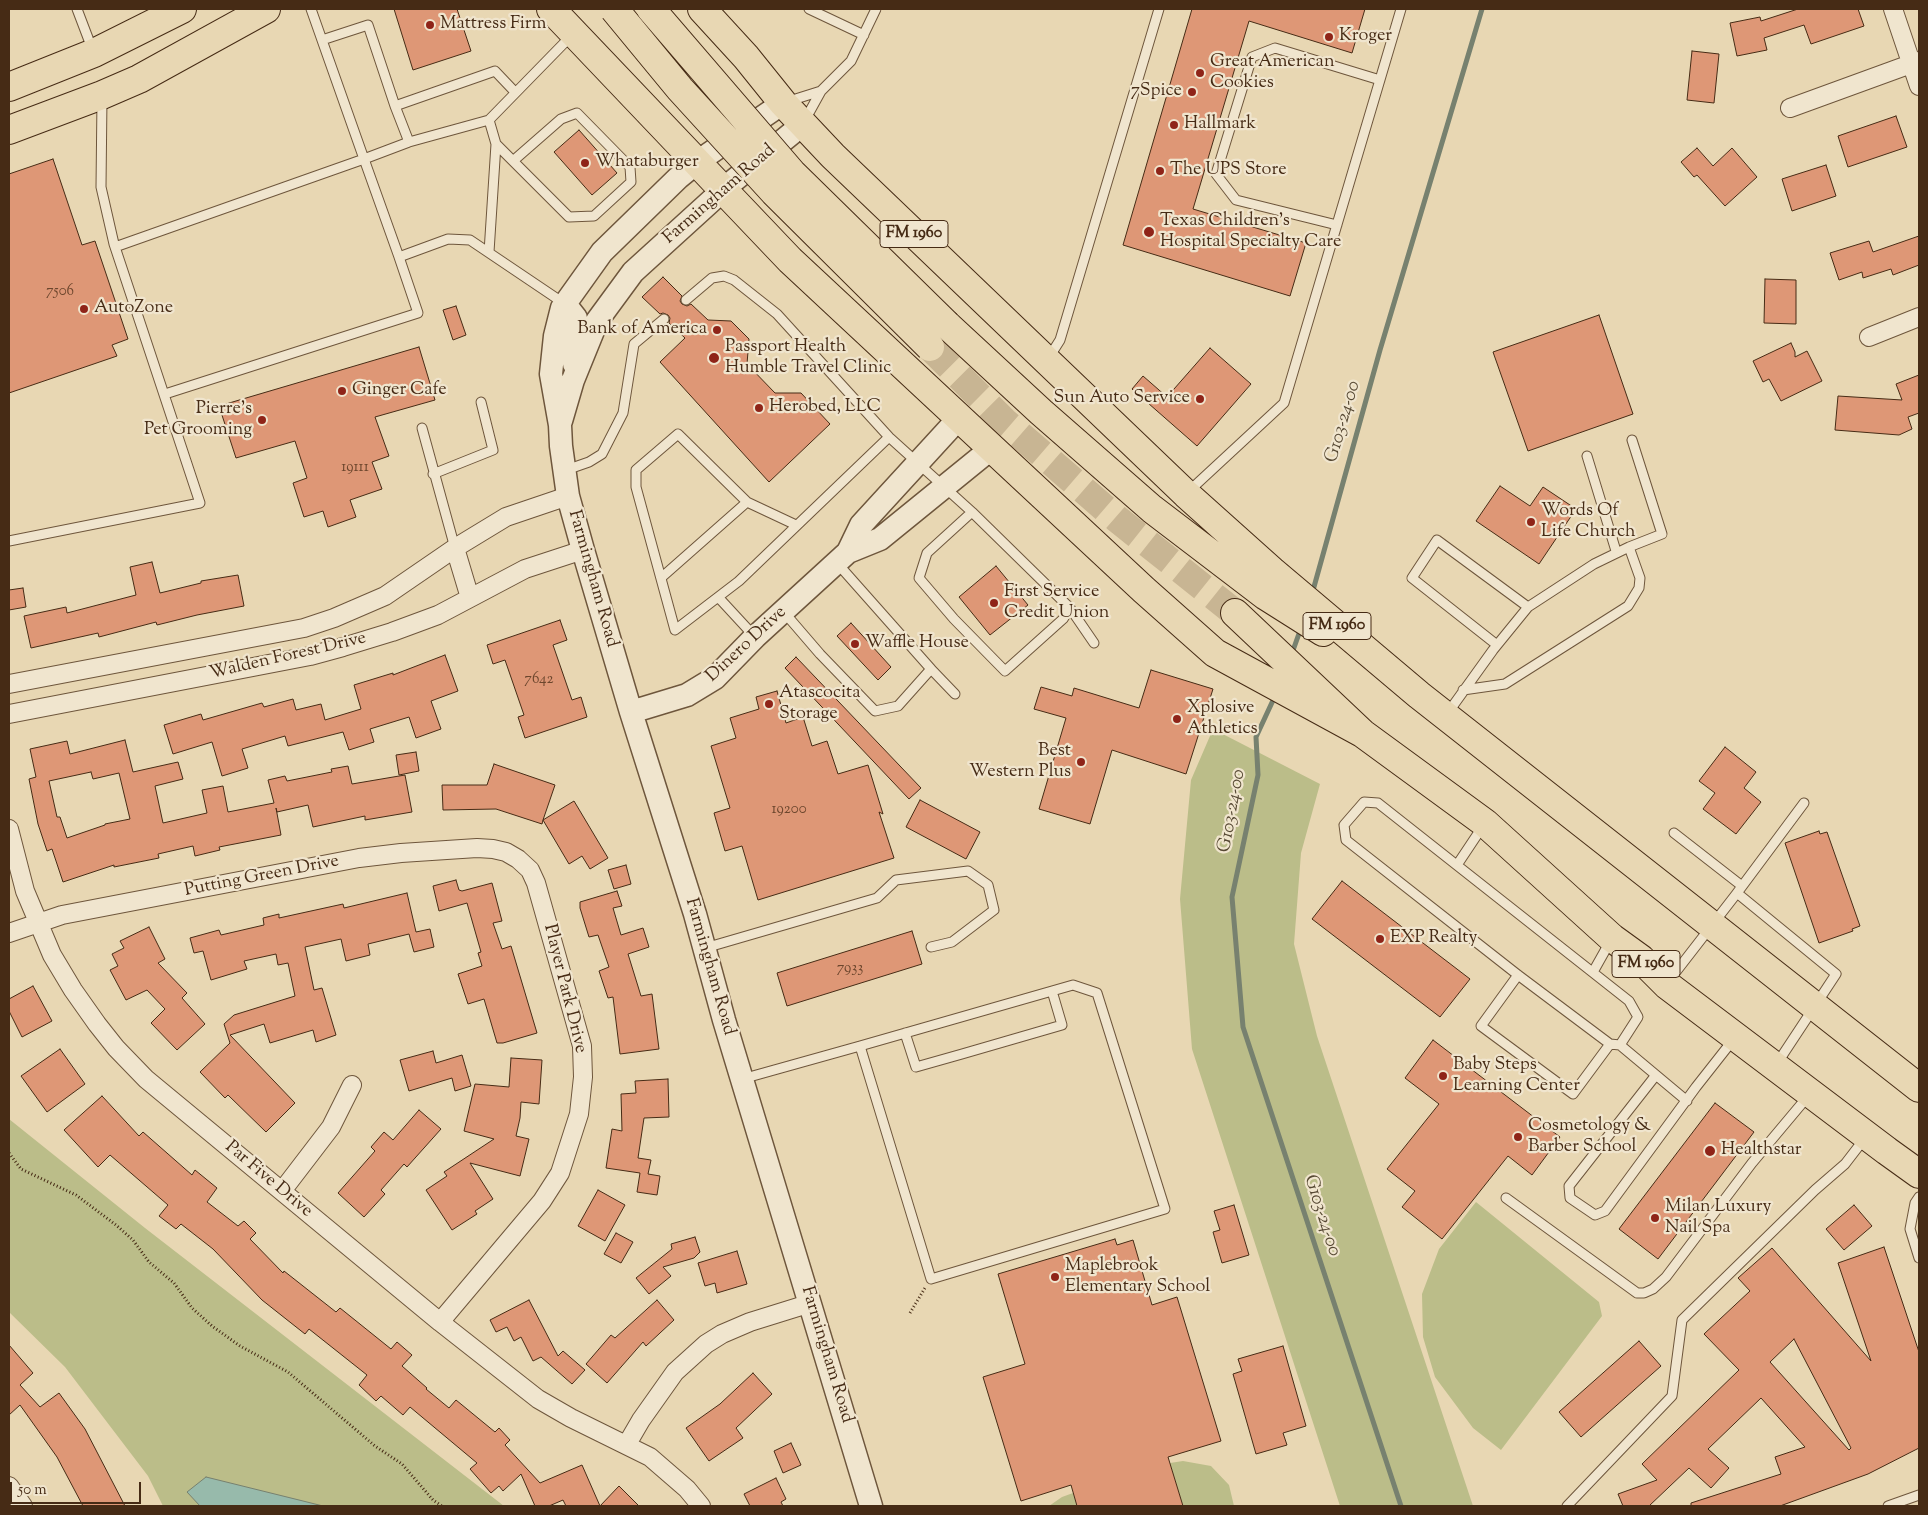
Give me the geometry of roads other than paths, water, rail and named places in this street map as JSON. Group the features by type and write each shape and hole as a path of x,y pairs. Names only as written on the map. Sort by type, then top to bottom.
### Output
{"main road":[{"path":"9,87 94,53 182,9"},
{"path":"9,130 139,79 266,9"},
{"name":"FM 1960","path":"550,9 790,260 1214,653 1371,739"},
{"path":"614,9 680,89 774,192 930,347"},
{"name":"FM 1960","path":"651,9 792,173 947,325 1041,412 1152,509 1269,584 1410,688 1919,1088"},
{"name":"FM 1960","path":"702,9 746,57 802,125 1186,494 1269,584"},
{"path":"94,53 102,95"},
{"name":"FM 1960","path":"1236,613 1371,739 1485,823 1612,938 1641,959 1667,984 1735,1038 1776,1066 1919,1174"}],"street":[{"path":"1893,9 1916,62 1919,86"},
{"path":"1790,108 1916,62"},
{"name":"Farmingham Road","path":"783,103 678,178 602,252 562,308 554,336 551,374 560,425 568,496 631,712 705,948 742,1079 871,1506"},
{"name":"Farmingham Road","path":"560,425 573,380 597,321 633,272 724,190 802,125"},
{"path":"565,304 576,318 573,380"},
{"path":"1869,337 1919,317"},
{"name":"Dinero Drive","path":"843,558 861,525 959,418"},
{"name":"Dinero Drive","path":"631,712 687,695 715,678 755,637 843,558 880,539 992,448"},
{"name":"Walden Forest Drive","path":"9,684 304,628 334,618 385,596 506,516 568,496"},
{"path":"455,548 470,598"},
{"name":"Walden Forest Drive","path":"9,714 310,656 392,632 438,616 525,569 584,550"},
{"path":"304,628 310,656"},
{"name":"Par Five Drive","path":"9,829 25,891 52,955 73,990 116,1048 146,1079 440,1322 538,1399 571,1418 650,1457 687,1489 701,1506"},
{"name":"Putting Green Drive","path":"9,933 62,915 359,858 401,853 494,849 506,852 518,859"},
{"name":"Player Park Drive","path":"440,1322 542,1201 560,1173 579,1114 583,1077 582,1046 536,883 530,870 518,859"},
{"path":"282,1192 331,1127 352,1084"},
{"path":"627,1444 641,1420 675,1372 706,1344 722,1334 750,1322 811,1303"},
{"path":"9,1486 22,1506"}],"lane":[{"path":"77,9 94,53"},
{"path":"165,394 418,313 311,9"},
{"path":"809,9 864,35"},
{"path":"802,125 821,91 851,61 876,9"},
{"path":"1047,362 1060,340 1159,9"},
{"path":"1186,494 1207,477 1284,403 1401,9"},
{"path":"322,40 368,25 409,142"},
{"path":"115,247 409,142 489,120 574,33"},
{"path":"1337,225 1236,200 1216,174 1252,57 1275,48 1380,80"},
{"path":"395,106 495,70 515,92"},
{"path":"783,103 821,91"},
{"path":"9,541 200,503 115,247 101,187 102,95"},
{"path":"496,144 513,161 569,217 594,216 631,182 630,167 577,113 561,119 513,161"},
{"path":"489,120 496,144 489,252"},
{"path":"399,256 448,239 470,240 565,304"},
{"path":"686,300 712,278 724,276 734,280 776,314 888,437 972,512 1070,608 1094,643"},
{"path":"564,471 589,462 602,454 623,412 634,344 664,319"},
{"path":"433,474 493,450 481,402"},
{"path":"422,428 433,474 455,548"},
{"path":"796,525 747,502 678,434 636,470 636,487 675,630 739,582 888,437"},
{"path":"1446,716 1463,690 1528,607 1616,551 1662,534 1632,440"},
{"path":"1587,456 1616,551"},
{"path":"662,577 747,502"},
{"path":"972,512 927,553 919,578 954,619 1005,671 1063,619 1070,608"},
{"path":"1497,645 1412,578 1437,540 1528,607"},
{"path":"1463,690 1505,684 1628,606 1639,588 1640,578 1629,547"},
{"path":"843,558 931,669 955,694"},
{"path":"719,598 755,637"},
{"path":"783,611 820,654 875,711 898,706 931,669"},
{"path":"1518,975 1481,1026 1573,1094 1615,1044 1638,1017 1629,1001 1378,803 1364,802 1344,825 1346,840 1518,975 1615,1044 1687,1101"},
{"path":"1667,984 1804,803"},
{"path":"1457,865 1485,823"},
{"path":"1674,832 1836,974 1776,1066"},
{"path":"705,948 877,898 896,880 968,871 988,885 994,910 952,942 931,947"},
{"path":"1593,972 1612,938"},
{"path":"742,1079 1074,985 1097,993 1165,1210 930,1279 860,1046"},
{"path":"905,1033 916,1067 1062,1025 1052,991"},
{"path":"1656,1075 1569,1186 1570,1198 1594,1214 1605,1211 1735,1038"},
{"path":"1506,1198 1637,1293 1644,1293 1653,1289 1666,1276 1752,1163 1810,1093"},
{"path":"1567,1506 1672,1396 1682,1320 1815,1190 1845,1164 1866,1135"},
{"path":"1919,1197 1915,1203 1910,1229 1919,1258"},
{"path":"1888,1506 1919,1495"}],"waterway":[{"name":"G103-24-00","path":"1312,594 1380,350 1482,9"},
{"name":"G103-24-00","path":"1291,656 1301,628"},
{"name":"G103-24-00","path":"1275,696 1256,737 1258,775 1232,897 1243,1027 1401,1506"}],"tunnel":[{"path":"930,347 1004,421 1116,518 1235,613"}],"place":[{"name":"Mattress Firm","path":"430,25"},
{"name":"Kroger","path":"1329,37"},
{"name":"Great American Cookies","path":"1200,73"},
{"name":"7Spice","path":"1192,92"},
{"name":"Hallmark","path":"1174,125"},
{"name":"Whataburger","path":"585,163"},
{"name":"The UPS Store","path":"1160,171"},
{"name":"Texas Children's Hospital Specialty Care","path":"1149,232"},
{"name":"AutoZone","path":"84,309"},
{"name":"Bank of America","path":"717,330"},
{"name":"Passport Health Humble Travel Clinic","path":"714,358"},
{"name":"Ginger Cafe","path":"342,391"},
{"name":"Sun Auto Service","path":"1200,399"},
{"name":"Herobed, LLC","path":"759,408"},
{"name":"Pierre’s Pet Grooming","path":"262,420"},
{"name":"Words Of Life Church","path":"1531,522"},
{"name":"First Service Credit Union","path":"994,603"},
{"name":"Waffle House","path":"855,644"},
{"name":"Atascocita Storage","path":"769,704"},
{"name":"Xplosive Athletics","path":"1177,719"},
{"name":"Best Western Plus","path":"1081,762"},
{"name":"EXP Realty","path":"1380,939"},
{"name":"Baby Steps Learning Center","path":"1443,1076"},
{"name":"Cosmetology & Barber School","path":"1518,1137"},
{"name":"Healthstar","path":"1710,1151"},
{"name":"Milan Luxury Nail Spa","path":"1655,1218"},
{"name":"Maplebrook Elementary School","path":"1055,1277"}]}
